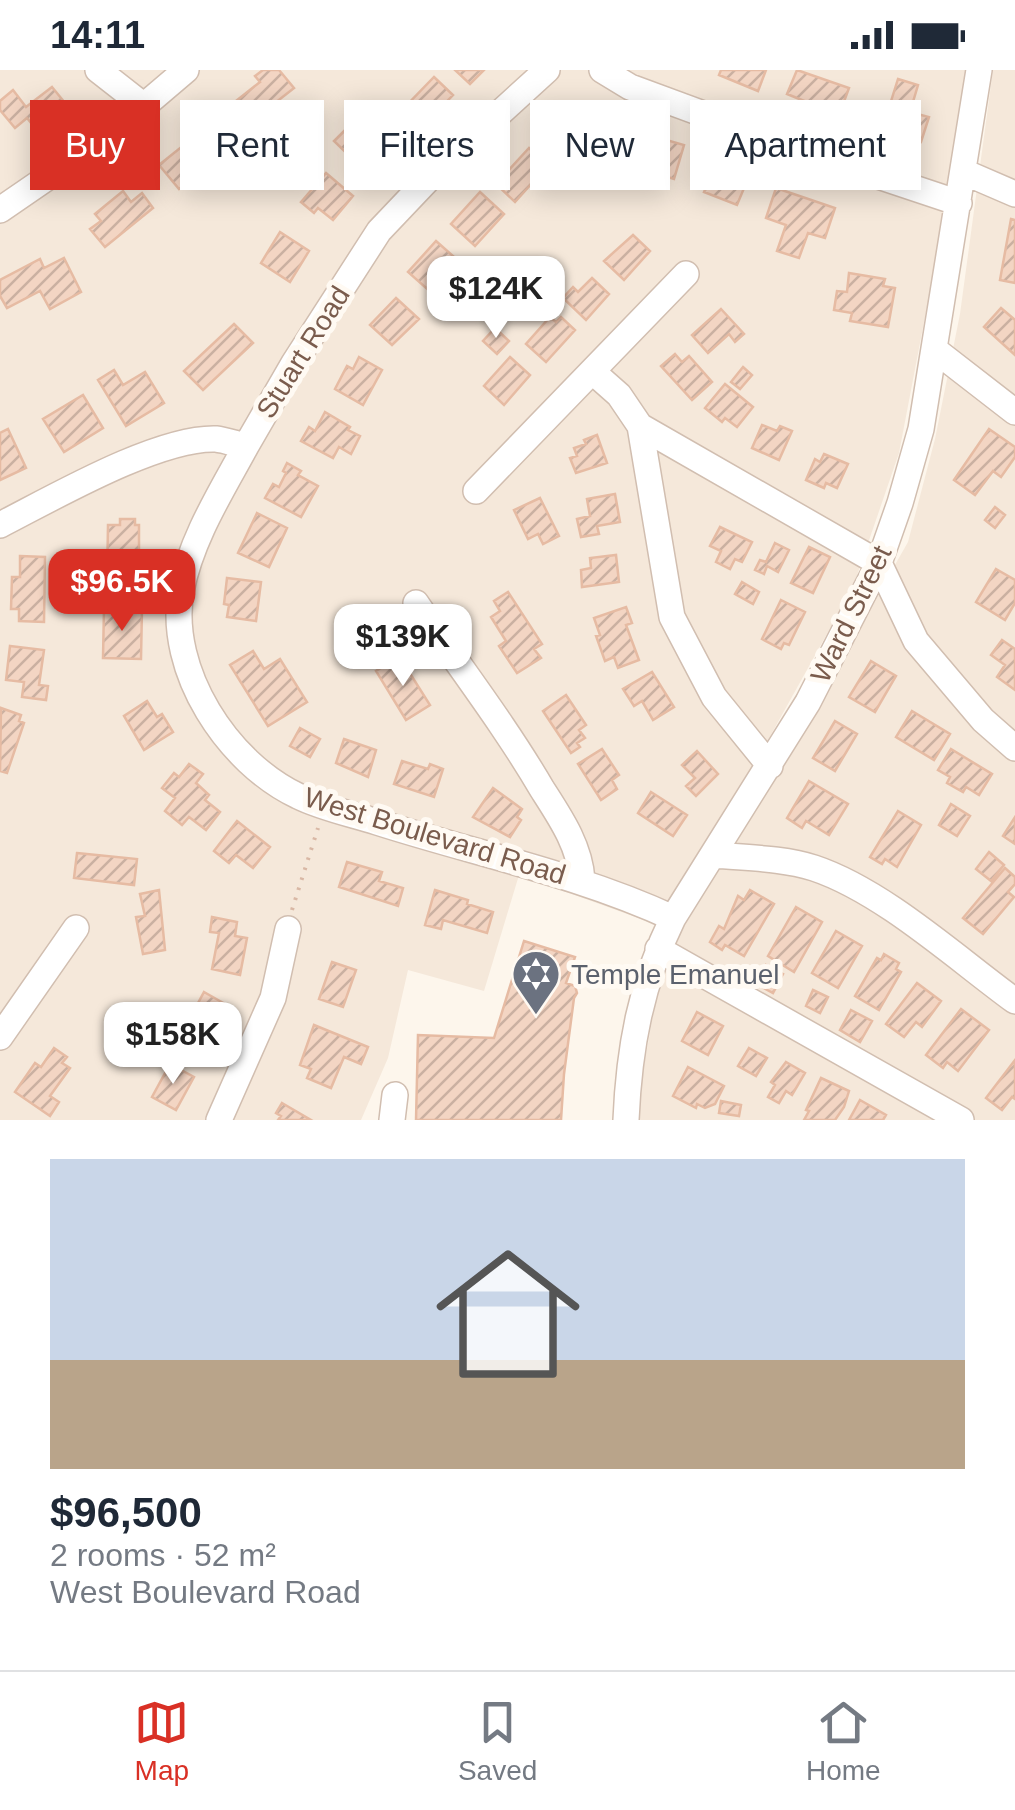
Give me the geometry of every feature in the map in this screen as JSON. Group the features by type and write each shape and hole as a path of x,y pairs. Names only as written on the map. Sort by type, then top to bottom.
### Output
{"street":[{"path":"98,70 136,100"},
{"path":"151,100 186,70"},
{"name":"Stuart Road","path":"0,525 112,468 172,448 215,439 246,446 379,231 436,171 547,70"},
{"path":"602,70 648,94 959,203"},
{"name":"Ward Street","path":"626,1120 633,1038 658,949 673,918 808,702 879,563 900,503 921,429 979,70"},
{"path":"964,172 1015,194"},
{"path":"0,210 31,190"},
{"path":"476,491 686,274"},
{"path":"935,350 1015,412"},
{"path":"593,372 619,395 640,426 672,618 714,697 770,766"},
{"path":"640,426 879,563 916,641 983,720 1015,748"},
{"name":"West Boulevard Road","path":"246,446 200,532 181,593 182,641 198,695 225,739 264,774 298,796 407,832 582,880 673,918"},
{"path":"416,603 508,730 579,855 582,880"},
{"path":"714,855 792,864 834,877 904,919 1015,1001"},
{"path":"0,1036 76,928"},
{"path":"219,1120 273,998 288,929"},
{"path":"658,949 961,1120"}],"path":[{"path":"288,929 325,805"}],"shaded area":[{"path":"0,70 967,70 957,149 899,453 853,587 749,774 655,924 519,875 484,991 408,970 388,1058 361,1120 0,1120"},
{"path":"993,70 1015,70 1015,1120 639,1120 640,1089 656,998 678,935 745,828 908,542 935,439 960,314"}],"building":[{"path":"263,70 279,70 294,88 279,100 237,100 260,82 255,76"},
{"path":"455,70 484,70 470,84"},
{"path":"721,70 766,70 758,91 719,75"},
{"path":"797,70 849,88 845,100 802,100 787,94"},
{"path":"434,77 453,95 448,100 412,100"},
{"path":"898,79 918,85 914,100 891,100"},
{"path":"52,87 63,100 35,100"},
{"path":"13,90 26,107 30,104 30,122 27,118 15,128 0,110 0,101"},
{"path":"921,115 929,117 921,142"},
{"path":"344,131 344,151 334,141"},
{"path":"670,141 684,145 674,179 670,178"},
{"path":"180,148 180,188 160,166"},
{"path":"530,149 530,185 515,202 502,190 510,190 510,169"},
{"path":"326,173 353,196 333,220 318,208 314,213 301,202 311,190 324,190"},
{"path":"705,190 743,190 737,205"},
{"path":"775,190 835,208 825,238 808,233 799,258 777,251 786,225 766,218"},
{"path":"123,191 131,202 142,193 153,208 105,247 90,229 101,221 95,214"},
{"path":"480,192 504,214 475,246 451,224"},
{"path":"1011,219 1015,220 1015,283 1000,280"},
{"path":"280,232 309,251 290,282 261,263"},
{"path":"633,235 650,251 624,280 604,261"},
{"path":"436,241 462,264 434,295 408,272"},
{"path":"64,258 81,292 50,309 40,291 7,308 0,296 0,280 40,259 44,268"},
{"path":"849,273 885,279 883,286 895,288 888,327 850,321 852,313 834,310 837,291 847,292"},
{"path":"592,278 609,294 586,320 563,298 573,287 578,292"},
{"path":"396,298 419,319 392,345 370,325"},
{"path":"1001,308 1015,320 1015,355 984,327"},
{"path":"721,309 744,334 735,342 729,334 708,353 692,335"},
{"path":"550,317 556,322 561,317 575,330 546,362 526,344"},
{"path":"234,324 253,343 203,390 184,371"},
{"path":"495,328 509,341 497,354 483,341"},
{"path":"675,354 682,362 689,356 712,382 692,400 661,366"},
{"path":"359,357 382,370 363,405 335,389 347,366 353,369"},
{"path":"510,357 530,375 504,405 484,386"},
{"path":"743,367 752,375 740,389 731,382"},
{"path":"114,370 123,385 145,372 164,403 126,426 98,380"},
{"path":"725,384 753,407 737,427 725,418 722,422 705,408"},
{"path":"83,395 103,428 64,452 43,419"},
{"path":"325,412 360,436 351,454 339,447 333,458 301,441 309,427 315,431"},
{"path":"762,425 792,431 779,460 752,448"},
{"path":"8,429 26,468 0,480 0,433"},
{"path":"989,429 1015,447 1015,457 1001,477 993,471 975,495 954,480"},
{"path":"597,435 607,463 576,473 570,458 577,456 574,448"},
{"path":"824,454 848,464 837,488 826,483 824,488 806,480 815,459 820,462"},
{"path":"287,463 301,471 298,475 318,486 301,517 265,498 273,484 279,487"},
{"path":"615,494 620,522 597,526 599,534 581,537 577,519 590,516 587,499"},
{"path":"540,498 559,536 543,544 538,534 528,539 514,510"},
{"path":"995,507 1005,515 995,528 985,520"},
{"path":"257,513 287,528 269,567 238,553"},
{"path":"120,519 135,519 135,525 139,525 143,583 107,582 108,525 120,525"},
{"path":"720,527 752,542 742,562 735,559 730,569 716,562 721,551 710,546"},
{"path":"775,543 789,550 778,572 767,566 764,574 755,570 760,560 766,562"},
{"path":"809,547 830,557 813,593 791,583"},
{"path":"616,555 619,582 582,587 581,570 591,568 590,558"},
{"path":"20,556 45,557 44,622 19,621 19,609 11,609 12,577 20,577"},
{"path":"996,569 1015,580 1015,603 1005,620 976,602"},
{"path":"227,578 261,582 256,621 227,617"},
{"path":"742,582 759,592 753,604 735,594"},
{"path":"508,592 542,644 534,649 541,658 517,673 499,646 506,641 491,617 500,611 494,601"},
{"path":"781,600 805,612 789,645 784,643 781,649 762,639"},
{"path":"626,607 632,623 626,625 639,660 618,668 614,657 605,661 594,618"},
{"path":"104,608 142,609 141,659 103,658"},
{"path":"1002,640 1015,649 1015,690 997,677 1005,665 991,655"},
{"path":"10,646 44,650 39,685 48,686 46,700 22,697 24,682 6,680"},
{"path":"253,651 264,669 280,659 307,702 268,726 230,665"},
{"path":"397,658 430,705 406,720 376,671"},
{"path":"871,661 896,676 875,712 849,697"},
{"path":"652,672 674,707 653,720 642,701 634,706 623,689"},
{"path":"566,695 586,725 579,730 585,738 571,753 543,711"},
{"path":"147,701 157,717 162,714 173,732 144,750 124,716"},
{"path":"1,708 21,715 19,721 24,723 7,773 0,771"},
{"path":"912,711 950,734 934,760 896,737"},
{"path":"835,721 857,734 835,771 813,758"},
{"path":"300,728 320,739 310,757 290,746"},
{"path":"344,739 376,750 368,777 336,763"},
{"path":"602,749 619,775 612,780 617,789 601,800 578,764"},
{"path":"951,749 992,774 979,795 947,783 950,777 938,770"},
{"path":"697,751 718,774 696,796 686,786 695,778 682,765"},
{"path":"402,761 443,769 434,797 394,784"},
{"path":"189,764 203,774 196,783 209,795 205,800 220,812 206,830 189,817 182,825 165,811 175,798 162,788 174,773 179,777"},
{"path":"809,781 848,804 829,835 806,821 802,828 787,818"},
{"path":"493,788 522,809 517,817 521,820 510,837 473,817"},
{"path":"651,792 687,815 673,836 638,813"},
{"path":"951,804 970,816 957,836 939,825"},
{"path":"898,811 921,825 897,867 885,859 882,864 870,857"},
{"path":"1015,817 1015,844 1003,836"},
{"path":"237,821 270,847 253,868 236,855 229,863 214,851"},
{"path":"989,852 1004,865 991,881 976,869"},
{"path":"77,853 137,859 134,885 74,878"},
{"path":"347,862 382,872 379,881 403,888 398,906 339,887"},
{"path":"1005,868 1015,877 1008,892 1014,897 983,934 963,918"},
{"path":"159,890 165,950 143,954 136,917 145,916 140,894"},
{"path":"435,890 493,912 487,933 443,920 441,929 425,925"},
{"path":"750,890 774,904 744,956 710,942 719,926 724,929 738,896 744,900"},
{"path":"796,907 822,922 794,972 768,956"},
{"path":"212,917 237,922 235,936 247,938 240,975 212,969 219,933 210,932"},
{"path":"836,931 862,946 838,988 812,973"},
{"name":"Temple Emanuel","path":"524,941 575,957 566,983 575,986 577,993 561,1120 416,1120 418,1035 494,1038"},
{"path":"884,954 899,963 896,969 901,972 879,1010 855,996 877,958 881,960"},
{"path":"332,962 356,970 343,1007 319,999"},
{"path":"766,965 783,974 773,993 756,984"},
{"path":"917,983 941,1001 922,1027 916,1022 904,1037 886,1024"},
{"path":"813,990 828,997 820,1013 806,1006"},
{"path":"204,992 225,1004 205,1043 183,1031"},
{"path":"961,1009 989,1030 958,1071 947,1062 943,1068 926,1055"},
{"path":"851,1010 872,1021 860,1042 840,1030"},
{"path":"697,1012 723,1026 708,1055 682,1041"},
{"path":"314,1025 368,1047 361,1064 344,1057 331,1088 307,1078 311,1069 300,1065"},
{"path":"54,1048 67,1057 62,1063 70,1068 50,1096 59,1102 50,1116 15,1092 35,1063 41,1067"},
{"path":"749,1048 767,1058 756,1076 738,1066"},
{"path":"1015,1060 1015,1099 1012,1097 1002,1110 986,1098"},
{"path":"786,1062 805,1073 792,1095 786,1091 779,1103 768,1097 775,1085 771,1082"},
{"path":"170,1064 194,1077 176,1110 152,1097"},
{"path":"688,1067 724,1086 715,1104 705,1108 697,1104 696,1108 673,1096"},
{"path":"821,1078 849,1091 844,1107 835,1120 804,1120 809,1111 806,1110"},
{"path":"860,1100 886,1115 883,1120 849,1120"},
{"path":"721,1101 741,1105 739,1116 719,1113"},
{"path":"282,1103 311,1120 278,1120 281,1116 276,1113"}],"place":[{"name":"Temple Emanuel","path":"536,1016"}]}
